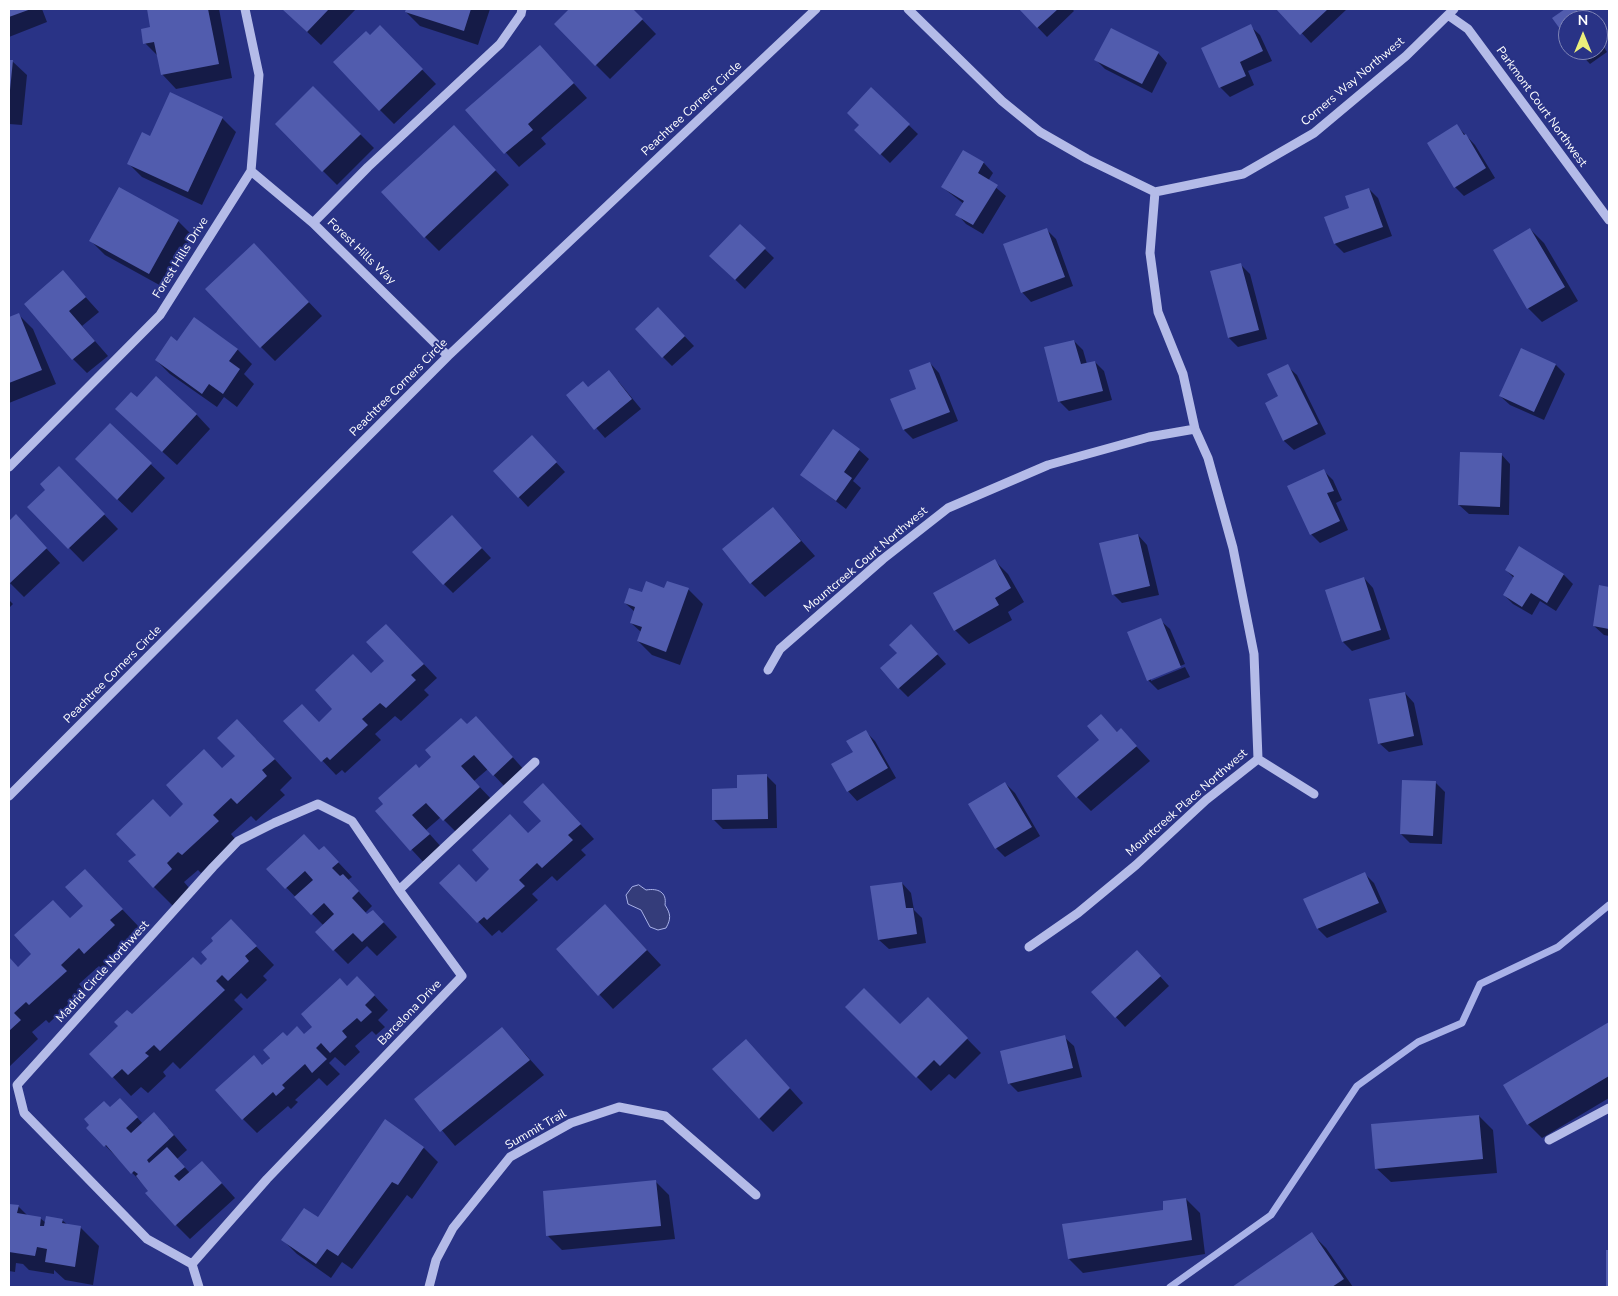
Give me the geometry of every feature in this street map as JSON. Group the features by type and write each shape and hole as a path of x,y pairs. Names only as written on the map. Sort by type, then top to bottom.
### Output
{"street":[{"name":"Forest Hills Drive","path":"9,467 160,315 251,172 259,75 245,9"},
{"path":"313,223 368,167 500,44 521,14 522,9"},
{"name":"Peachtree Corners Circle","path":"9,796 448,356 816,9"},
{"path":"908,9 1002,102 1040,132 1086,159 1155,192"},
{"name":"Corners Way Northwest","path":"1155,192 1243,174 1314,133 1406,56 1451,12"},
{"name":"Parkmont Court Northwest","path":"1451,12 1468,29 1609,220"},
{"name":"Forest Hills Way","path":"251,172 313,223 425,330 448,356"},
{"name":"Mountcreek Place Northwest","path":"1029,947 1085,907 1136,865 1206,800 1258,758 1254,654 1233,548 1208,458 1195,429 1183,374 1158,312 1150,253 1155,192"},
{"name":"Mountcreek Court Northwest","path":"768,670 780,649 882,559 948,508 1048,465 1149,437 1195,429"},
{"path":"1258,758 1314,794"},
{"path":"399,890 535,762"},
{"name":"Madrid Circle Northwest","path":"192,1264 148,1239 24,1113 17,1085 213,866 238,841 318,804 352,821 399,890"},
{"name":"Barcelona Drive","path":"192,1264 267,1179 462,976 399,890"},
{"name":"Summit Trail","path":"429,1287 436,1260 453,1228 510,1157 571,1123 620,1107 665,1116 756,1195"},
{"path":"1549,1140 1609,1108"},
{"path":"192,1264 199,1287"}],"water":[{"path":"639,885 646,890 658,890 665,897 665,905 670,916 666,928 658,930 650,927 641,910 628,904 626,895 632,887"}],"building":[{"path":"9,9 31,9 9,17"},
{"path":"147,9 208,9 219,64 161,75 154,42 143,44 141,29 150,27"},
{"path":"282,9 329,9 307,32"},
{"path":"406,9 471,9 464,31 405,12"},
{"path":"569,9 633,9 643,19 595,66 554,24"},
{"path":"1019,9 1058,9 1037,28"},
{"path":"1276,9 1328,9 1300,35"},
{"path":"1558,14 1558,26 1552,18"},
{"path":"1251,24 1263,51 1240,62 1246,76 1219,88 1201,48"},
{"path":"380,25 423,69 379,111 333,62 366,31 370,35"},
{"path":"1111,28 1159,52 1142,84 1094,60"},
{"path":"540,45 574,83 528,124 533,130 504,154 465,110"},
{"path":"9,60 13,60 10,90 9,90"},
{"path":"313,86 361,134 322,172 275,124"},
{"path":"871,87 910,124 880,155 854,130 859,125 847,113"},
{"path":"170,92 223,117 188,192 127,164 142,132 150,136"},
{"path":"1457,124 1464,135 1466,134 1486,168 1454,188 1427,143"},
{"path":"454,125 496,170 424,238 381,192"},
{"path":"963,150 984,162 978,173 998,185 973,225 955,215 964,201 941,187"},
{"path":"119,187 179,220 149,274 89,241"},
{"path":"1369,188 1383,227 1334,244 1324,217 1349,208 1345,196"},
{"path":"740,224 766,248 735,280 709,256"},
{"path":"1047,228 1065,277 1021,293 1003,244"},
{"path":"1530,228 1565,287 1527,309 1493,250"},
{"path":"254,243 309,302 260,348 205,289"},
{"path":"1241,263 1259,330 1228,338 1210,271"},
{"path":"63,270 86,297 69,311 95,341 72,360 24,304"},
{"path":"658,307 685,336 662,358 635,329"},
{"path":"19,313 42,370 9,383 9,317"},
{"path":"194,317 238,349 229,361 240,369 223,394 209,384 202,394 155,360 171,336 177,341"},
{"path":"1074,340 1081,364 1095,361 1103,391 1058,402 1044,347"},
{"path":"1521,348 1556,364 1534,412 1499,396"},
{"path":"930,362 950,412 903,430 890,399 916,389 909,370"},
{"path":"1288,364 1318,424 1283,441 1265,403 1278,396 1267,374"},
{"path":"609,370 632,399 594,430 566,395 583,381 588,387"},
{"path":"156,376 197,414 162,452 115,409 131,392 137,397"},
{"path":"110,423 152,463 117,500 75,459"},
{"path":"833,429 860,449 844,472 852,478 836,501 800,475"},
{"path":"532,435 557,462 518,498 493,471"},
{"path":"1460,452 1502,453 1500,507 1458,505"},
{"path":"59,466 105,514 68,549 27,507 45,490 40,484"},
{"path":"1324,469 1334,491 1327,493 1340,521 1310,535 1287,486"},
{"path":"773,507 801,541 750,584 722,549"},
{"path":"16,514 47,548 9,584 9,521"},
{"path":"452,515 482,548 443,585 412,552"},
{"path":"1138,534 1150,586 1112,595 1099,543"},
{"path":"1519,546 1564,574 1547,603 1531,593 1522,607 1503,595 1514,576 1505,570"},
{"path":"995,559 1011,588 995,598 999,605 954,631 933,593"},
{"path":"1364,577 1381,630 1342,642 1325,590"},
{"path":"646,581 664,588 667,581 689,588 666,652 637,641 642,627 630,623 635,607 624,603 629,588 642,592"},
{"path":"1599,585 1609,587 1609,629 1593,626"},
{"path":"1161,618 1181,667 1147,681 1127,632"},
{"path":"386,624 424,664 411,675 416,680 386,708 380,703 362,719 368,725 330,760 327,757 321,762 283,721 302,704 319,722 332,709 315,690 353,654 371,673 384,661 366,642"},
{"path":"911,624 938,654 898,689 880,668 897,653 889,645"},
{"path":"1405,692 1414,736 1378,744 1369,699"},
{"path":"1101,714 1117,732 1121,728 1137,746 1076,798 1057,776 1099,740 1087,726"},
{"path":"476,716 513,757 493,776 474,755 461,766 480,787 443,821 426,803 412,815 430,834 410,851 375,811 383,804 378,798 416,764 419,768 431,757 425,750 461,718 467,724"},
{"path":"237,719 275,759 262,770 267,776 237,804 231,798 213,815 219,821 182,855 178,852 167,863 172,869 153,888 128,861 136,855 116,834 153,799 170,817 183,804 166,785 204,749 222,768 235,756 217,738"},
{"path":"866,730 888,768 847,792 831,764 853,752 846,741"},
{"path":"767,774 768,819 712,820 712,789 737,788 737,775"},
{"path":"1402,780 1436,781 1433,836 1400,834"},
{"path":"1005,782 1032,827 995,849 968,804"},
{"path":"543,783 581,824 568,835 573,840 542,868 537,863 519,880 525,886 487,920 484,917 477,923 439,883 459,864 476,882 489,869 472,850 510,814 528,833 541,821 523,802"},
{"path":"304,834 319,850 324,846 339,862 332,868 340,876 343,874 359,891 352,898 367,914 373,910 384,922 362,942 353,933 333,951 315,932 334,914 324,903 311,915 294,897 313,880 305,871 285,889 266,869"},
{"path":"85,869 123,909 110,920 115,925 84,954 79,948 61,965 67,971 29,1005 26,1002 14,1013 21,1020 9,1031 9,957 18,967 31,954 14,935 53,900 70,918 83,906 65,887"},
{"path":"1365,872 1379,903 1317,929 1303,899"},
{"path":"902,882 906,908 913,908 917,934 878,940 870,886"},
{"path":"605,904 647,950 598,996 556,949"},
{"path":"231,919 257,946 245,956 249,961 228,981 222,975 216,981 225,990 160,1051 154,1045 145,1053 149,1056 128,1075 122,1069 112,1078 89,1054 118,1026 114,1022 127,1010 132,1014 193,957 201,965 207,959 201,952 213,941 211,938"},
{"path":"1137,950 1161,976 1115,1018 1091,992"},
{"path":"357,976 375,995 365,1005 372,1012 361,1022 357,1018 342,1031 347,1037 330,1053 321,1043 316,1048 327,1059 312,1073 305,1064 282,1085 285,1088 276,1096 273,1092 242,1120 215,1090 254,1055 262,1065 270,1058 263,1050 283,1032 287,1036 297,1026 304,1034 312,1027 301,1014 340,978 347,986"},
{"path":"864,988 900,1024 928,997 968,1038 940,1066 934,1060 916,1078 845,1007"},
{"path":"1609,1022 1609,1076 1527,1125 1503,1085"},
{"path":"502,1027 530,1060 440,1132 414,1099"},
{"path":"1065,1035 1073,1068 1008,1084 1000,1051"},
{"path":"746,1039 790,1088 759,1119 712,1069"},
{"path":"120,1098 138,1117 126,1128 131,1133 154,1112 174,1135 147,1160 149,1163 167,1147 185,1167 174,1176 179,1181 202,1161 222,1183 175,1226 145,1193 148,1191 136,1176 138,1174 134,1171 131,1174 106,1145 104,1147 86,1128 89,1125 84,1119 104,1101 110,1107"},
{"path":"1479,1115 1483,1159 1375,1169 1371,1124"},
{"path":"385,1119 424,1147 398,1185 392,1182 338,1256 327,1249 316,1264 281,1240 304,1208 318,1217"},
{"path":"656,1180 661,1226 546,1236 543,1191"},
{"path":"1186,1198 1192,1240 1068,1259 1062,1224 1163,1210 1163,1201"},
{"path":"9,1204 19,1205 17,1213 41,1217 40,1226 44,1226 46,1216 63,1219 62,1223 81,1226 75,1267 45,1262 47,1249 37,1247 35,1256 9,1252"},
{"path":"1312,1232 1344,1279 1332,1287 1232,1287"},
{"path":"1606,1250 1609,1250 1609,1287 1606,1287"}],"waterway":[{"path":"1170,1287 1271,1215 1357,1086 1418,1042 1462,1023 1480,984 1558,947 1609,905"}]}
